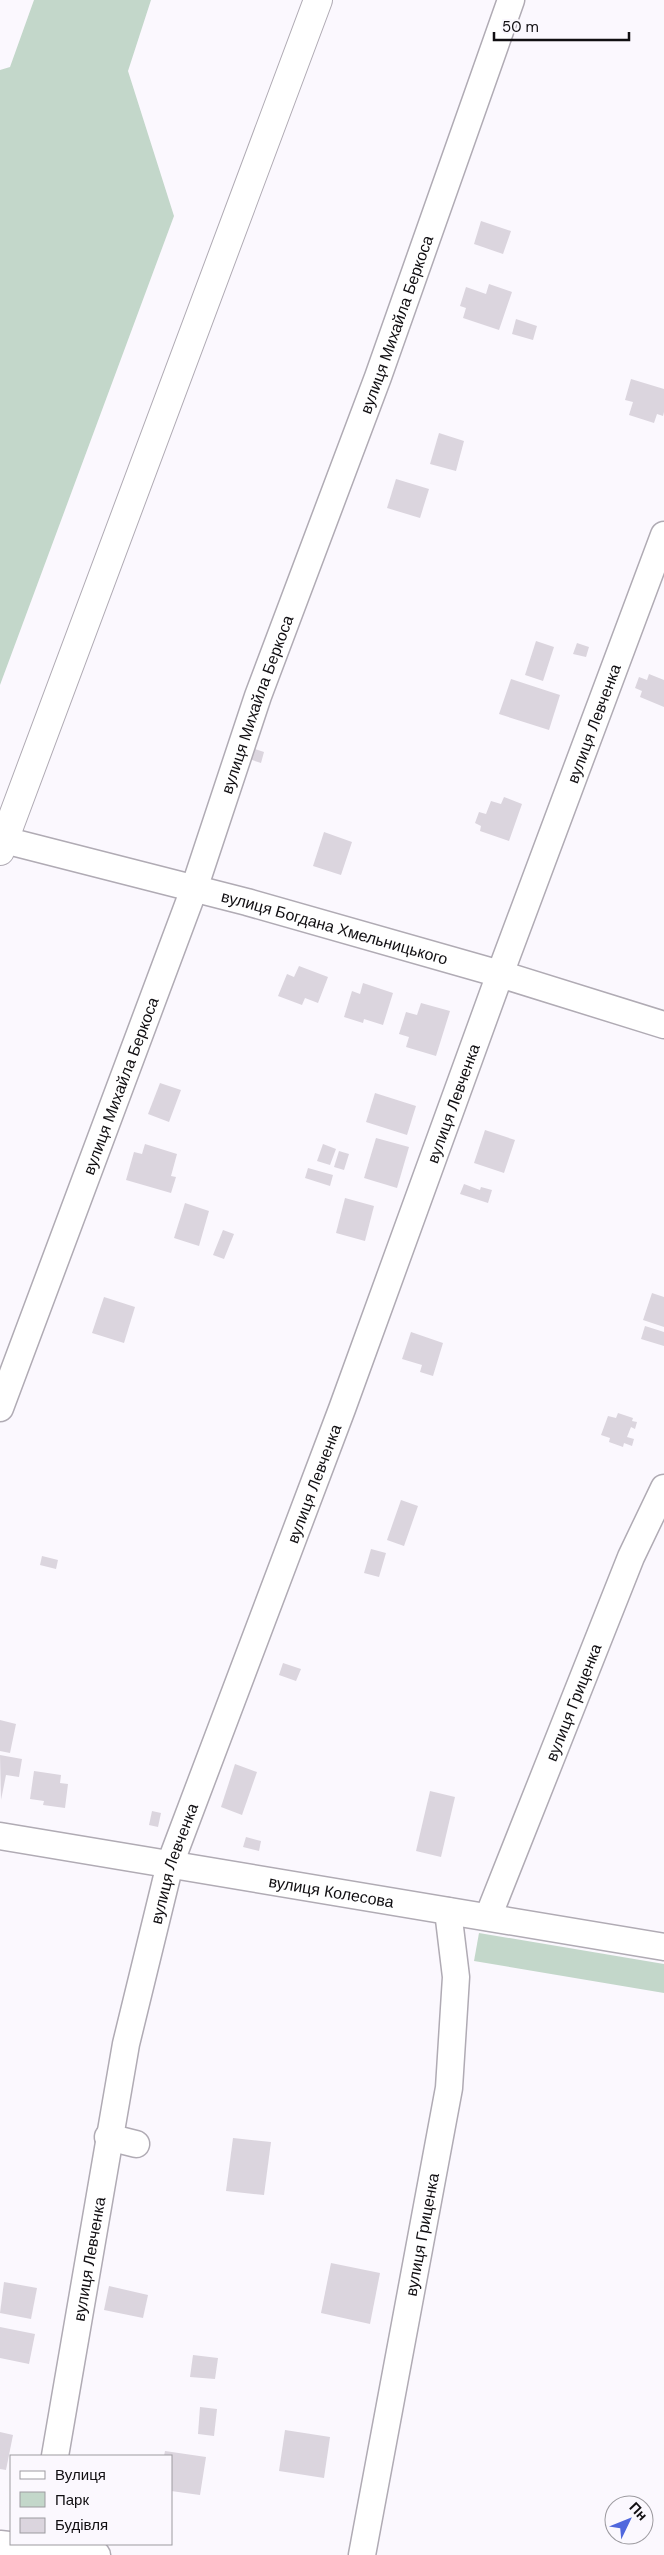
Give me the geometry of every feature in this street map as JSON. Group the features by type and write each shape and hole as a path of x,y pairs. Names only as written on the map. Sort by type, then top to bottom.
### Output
{"main road":[{"path":"2,846 318,0"}],"street":[{"name":"вулиця Михайла Беркоса","path":"0,1408 194,889 258,696 378,377 511,0"},
{"name":"вулиця Левченка","path":"55,2455 108,2137 126,2044 170,1864 339,1418 500,974 664,535"},
{"name":"вулиця Богдана Хмельницького","path":"2,846 194,889 500,974 664,1024"},
{"name":"вулиця Гриценка","path":"488,1917 631,1557 664,1488"},
{"name":"вулиця Колесова","path":"0,1836 664,1946"},
{"name":"вулиця Гриценка","path":"362,2555 449,2088 456,1977 448,1911"},
{"path":"108,2137 136,2144"},
{"path":"0,2544 97,2555"}],"green space":[{"path":"34,0 151,0 128,71 174,216 0,685 0,70 10,67"},
{"path":"479,1933 664,1964 664,1993 474,1961"}],"building":[{"path":"481,221 511,231 503,254 474,244"},
{"path":"489,284 512,292 499,330 463,318 466,308 460,306 466,287 486,294"},
{"path":"516,319 537,326 533,340 512,334"},
{"path":"631,379 664,389 663,416 657,414 654,423 629,415 633,402 625,400"},
{"path":"439,433 464,441 456,471 430,464"},
{"path":"396,479 429,489 420,518 387,508"},
{"path":"536,641 554,647 543,681 525,675"},
{"path":"577,643 589,647 586,657 573,654"},
{"path":"649,674 664,680 664,707 640,697 642,691 635,688 639,677 647,680"},
{"path":"511,679 560,695 549,730 499,714"},
{"path":"252,748 264,752 261,763 249,759"},
{"path":"504,797 522,804 509,841 480,831 481,826 475,823 479,812 486,814 491,801 501,804"},
{"path":"324,832 352,842 341,875 313,866"},
{"path":"299,966 328,977 318,1003 305,998 302,1005 278,996 287,974 294,977"},
{"path":"363,983 393,993 383,1025 364,1019 363,1023 344,1017 352,991 360,994"},
{"path":"421,1003 450,1011 436,1056 406,1047 409,1037 399,1034 406,1012 417,1015"},
{"path":"160,1083 181,1090 169,1122 148,1114"},
{"path":"375,1093 416,1106 407,1135 366,1122"},
{"path":"485,1130 515,1140 504,1173 474,1163"},
{"path":"376,1138 409,1147 397,1188 364,1178"},
{"path":"145,1144 177,1154 171,1176 176,1177 171,1193 126,1180 134,1152 142,1154"},
{"path":"323,1144 336,1149 330,1165 317,1161"},
{"path":"339,1151 349,1154 344,1170 334,1167"},
{"path":"308,1168 333,1175 330,1186 305,1178"},
{"path":"464,1184 480,1190 481,1187 492,1190 488,1203 460,1194"},
{"path":"345,1198 374,1206 365,1241 336,1233"},
{"path":"185,1203 209,1211 199,1246 174,1238"},
{"path":"223,1230 234,1234 224,1259 213,1255"},
{"path":"652,1293 664,1297 664,1327 643,1320"},
{"path":"104,1297 135,1307 124,1343 92,1333"},
{"path":"645,1326 664,1332 664,1346 641,1339"},
{"path":"411,1332 443,1343 433,1376 420,1372 422,1365 402,1359"},
{"path":"618,1413 633,1418 632,1421 637,1422 635,1429 631,1427 627,1437 634,1439 632,1446 624,1443 623,1447 609,1442 610,1438 601,1435 608,1416 616,1418"},
{"path":"401,1500 418,1506 404,1546 387,1540"},
{"path":"371,1549 386,1553 379,1577 364,1573"},
{"path":"42,1556 58,1560 56,1569 40,1565"},
{"path":"283,1663 301,1669 296,1681 279,1675"},
{"path":"0,1720 16,1724 10,1753 0,1751"},
{"path":"0,1755 22,1759 19,1777 6,1775 1,1800"},
{"path":"235,1764 257,1772 242,1815 221,1807"},
{"path":"34,1771 61,1775 60,1783 68,1784 65,1808 43,1805 44,1801 30,1799"},
{"path":"430,1791 455,1797 441,1857 416,1851"},
{"path":"152,1811 161,1813 158,1827 149,1825"},
{"path":"246,1837 261,1841 259,1851 243,1847"},
{"path":"233,2138 271,2142 264,2195 226,2191"},
{"path":"331,2263 380,2273 370,2324 321,2313"},
{"path":"4,2282 37,2288 31,2319 0,2313"},
{"path":"109,2286 148,2295 143,2318 104,2310"},
{"path":"0,2327 35,2334 29,2364 0,2358"},
{"path":"193,2355 218,2358 215,2379 190,2377"},
{"path":"200,2407 217,2409 214,2436 198,2434"},
{"path":"285,2430 330,2437 324,2478 279,2471"},
{"path":"0,2432 13,2435 6,2470 0,2469"},
{"path":"165,2451 206,2457 200,2495 172,2491 172,2455 164,2455"}]}
